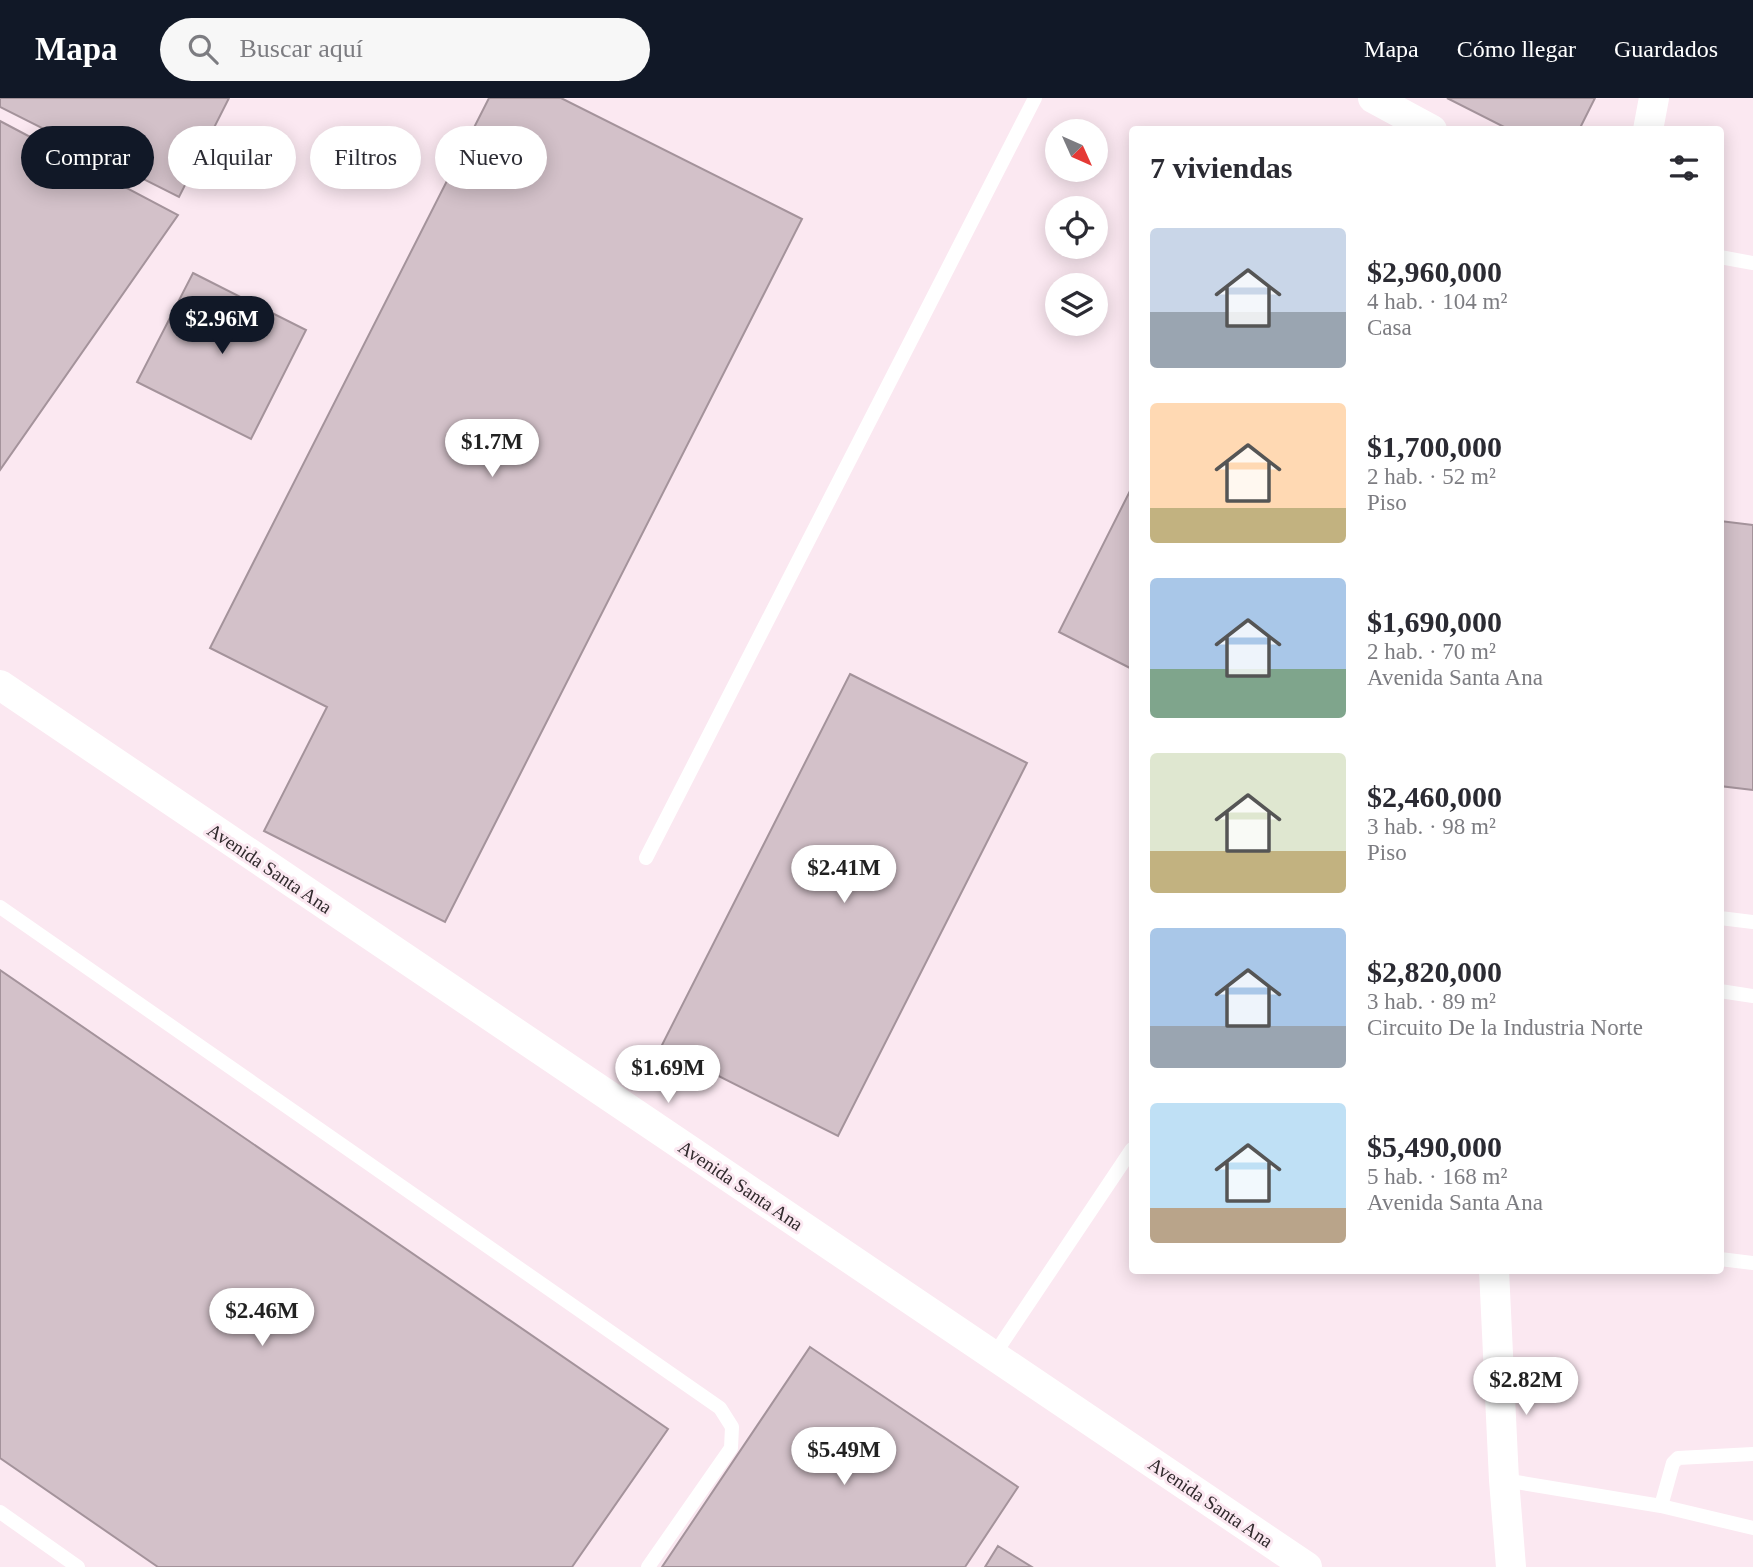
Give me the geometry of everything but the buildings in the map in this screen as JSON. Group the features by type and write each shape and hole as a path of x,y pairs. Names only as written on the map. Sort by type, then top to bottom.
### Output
{"street":[{"path":"1373,98 1425,126"},
{"path":"1649,126 1654,98"},
{"name":"Avenida Santa Ana","path":"0,685 1307,1567"},
{"path":"1494,1274 1511,1567"}],"lane":[{"path":"646,858 1035,98"},
{"path":"1724,258 1753,263"},
{"path":"0,906 720,1408 732,1427 731,1448 648,1567"},
{"path":"1724,918 1753,922"},
{"path":"1724,992 1753,996"},
{"path":"994,1355 1129,1153"},
{"path":"1724,1259 1753,1263"},
{"path":"1661,1506 1673,1464 1678,1458 1753,1454"},
{"path":"1504,1480 1661,1506 1753,1528"},
{"path":"0,1512 78,1567"}]}
